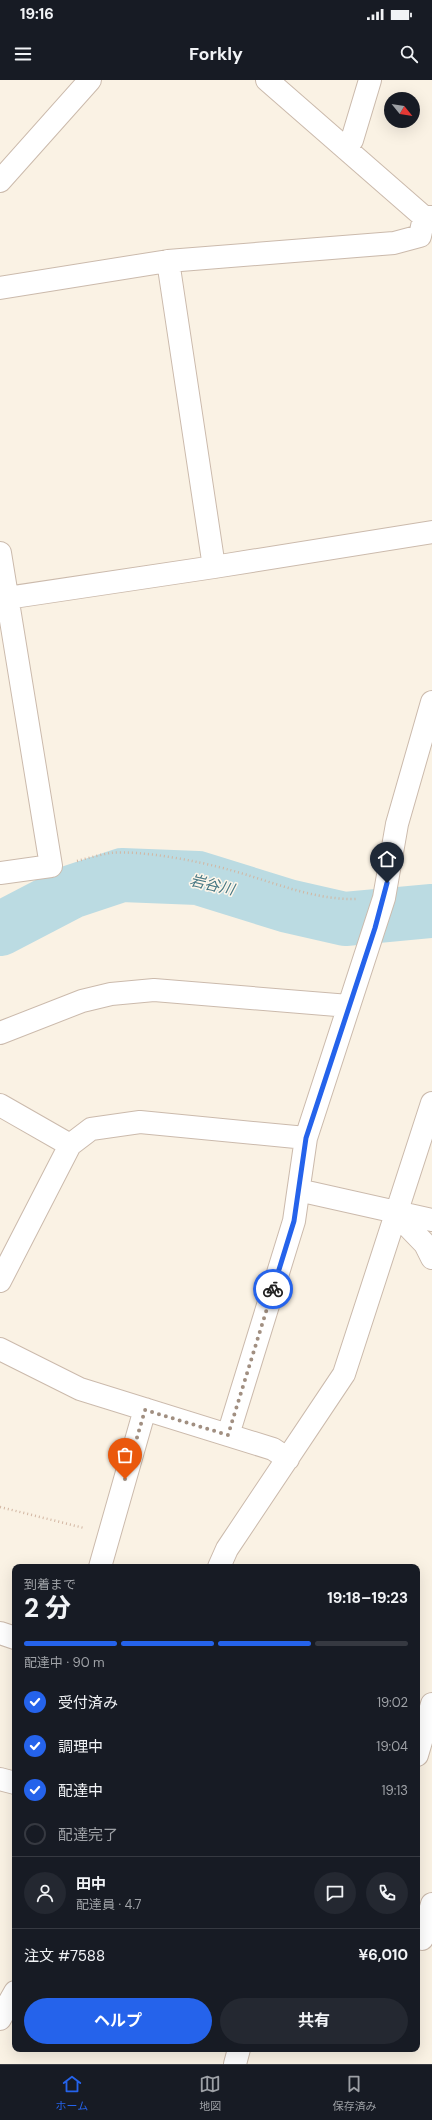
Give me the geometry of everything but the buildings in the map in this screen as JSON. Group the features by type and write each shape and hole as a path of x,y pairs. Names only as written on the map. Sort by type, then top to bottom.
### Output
{"street":[{"path":"0,180 90,80"},
{"path":"0,288 168,261 394,243 427,228 346,148 267,80"},
{"path":"346,148 352,140 370,80"},
{"path":"168,261 214,568"},
{"path":"4,598 214,568 432,532"},
{"path":"0,553 4,598 51,866 0,873"},
{"path":"228,1435 294,1221 306,1138 383,902 397,824 432,702"},
{"path":"0,1033 82,1002 111,994 154,990 349,1006"},
{"path":"220,1564 227,1550 344,1374 432,1103"},
{"path":"0,1105 70,1145"},
{"path":"0,1281 70,1145 91,1129 140,1122 306,1138"},
{"path":"298,1193 307,1192 396,1214 432,1220"},
{"path":"396,1214 425,1244 432,1258"},
{"path":"0,1348 80,1389 273,1449 288,1459"},
{"path":"101,1564 145,1410"},
{"path":"0,1633 12,1637"},
{"path":"420,1745 432,1704"},
{"path":"420,1756 432,1759"},
{"path":"0,1779 12,1782"},
{"path":"422,1939 432,1904"},
{"path":"0,2019 12,1997"},
{"path":"235,2064 238,2052"}],"path":[{"path":"51,866 110,853 140,853 230,870 271,884 298,889 321,897 383,902"},
{"path":"0,1507 110,1535"}],"waterway":[{"name":"岩谷川","path":"0,929 71,892 122,875 198,878 288,906 345,919 432,911"}],"way so far":[{"path":"125,1479 145,1410 228,1435 273,1289"}],"route":[{"path":"273,1289 294,1221 306,1138 375,928 387,883"}]}
